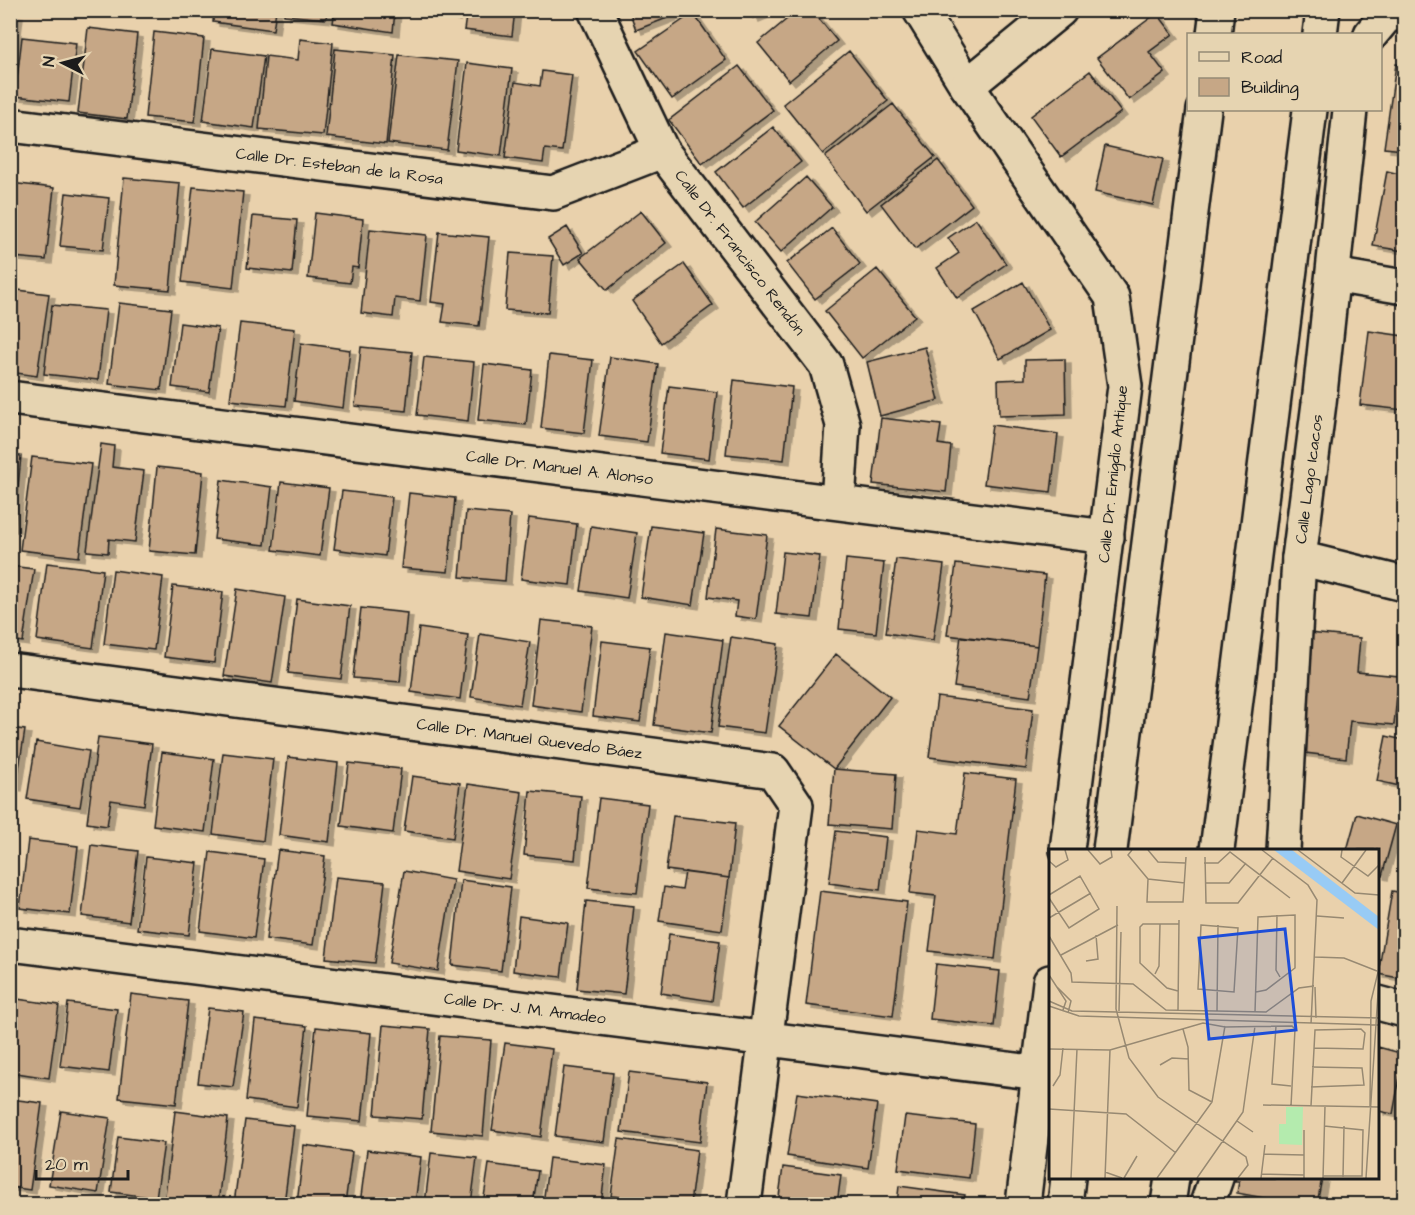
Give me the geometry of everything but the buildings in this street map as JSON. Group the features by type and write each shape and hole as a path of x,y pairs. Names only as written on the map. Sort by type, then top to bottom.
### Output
{"street":[{"name":"Calle Dr. Francisco Rendón","path":"596,10 662,151 826,365 843,425 838,502"},
{"name":"Calle Dr. Emigdio Antique","path":"920,10 967,86 1112,297 1125,386 1067,849"},
{"path":"967,86 1060,10"},
{"path":"1214,33 1217,10"},
{"path":"1320,33 1323,10"},
{"path":"1110,849 1204,111"},
{"path":"1217,849 1310,111"},
{"name":"Calle Lago Icacos","path":"1283,849 1299,558 1350,111"},
{"name":"Calle Dr. Esteban de la Rosa","path":"10,125 554,193 662,151"},
{"path":"1333,275 1404,288"},
{"name":"Calle Dr. Manuel A. Alonso","path":"10,398 1107,537"},
{"path":"1299,558 1404,584"},
{"name":"Calle Dr. Manuel Quevedo Báez","path":"10,670 772,771 796,805 744,1204"},
{"name":"Calle Dr. J. M. Amadeo","path":"10,944 1039,1073"},
{"path":"1023,1204 1049,990"},
{"path":"1379,1004 1404,1010"},
{"path":"1065,1204 1068,1179"},
{"path":"1168,1204 1172,1179"},
{"path":"1208,1204 1216,1179"}]}
